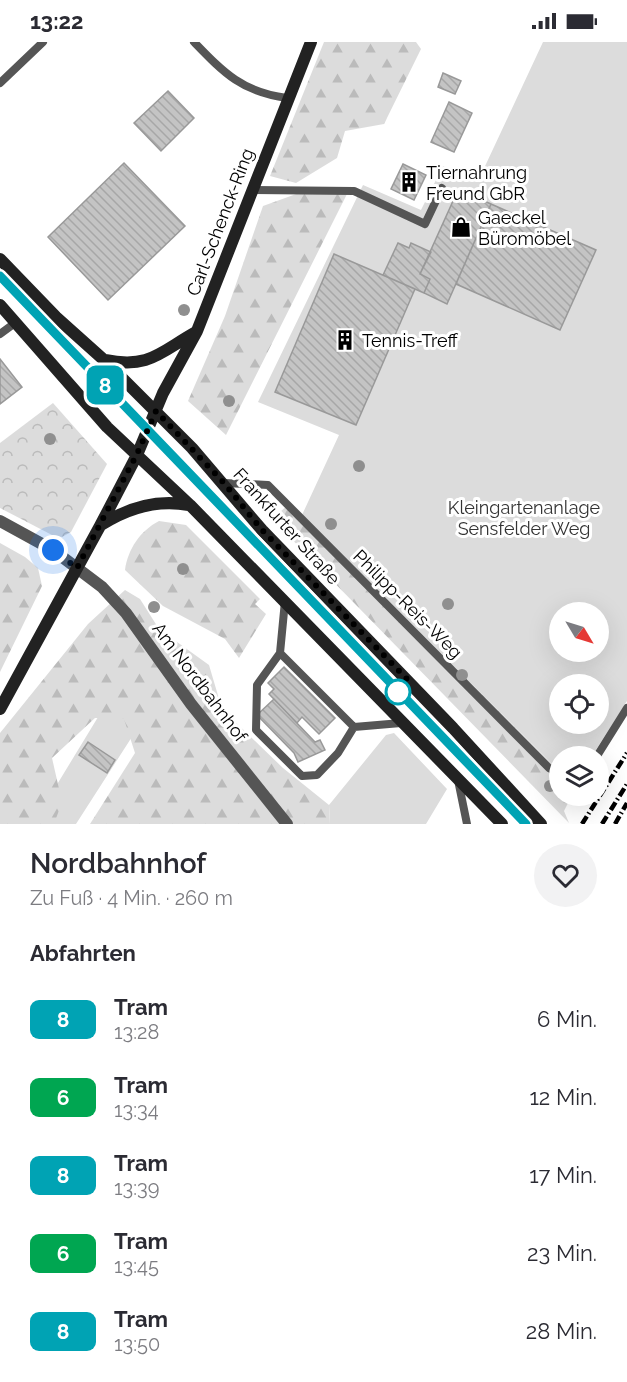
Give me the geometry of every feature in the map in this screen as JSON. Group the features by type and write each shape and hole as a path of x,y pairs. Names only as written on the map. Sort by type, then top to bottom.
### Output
{"main road":[{"name":"Carl-Schenck-Ring","path":"0,709 100,526 137,454 163,393 197,331 311,42"},
{"name":"Frankfurter Straße","path":"0,259 56,317 156,411 224,483 262,530 453,728 540,823"},
{"path":"0,305 107,427 190,505 502,824"},
{"path":"104,360 125,364 151,360 197,331"},
{"path":"100,526 138,507 169,501 190,505"}],"street":[{"name":"Am Nordbahnhof","path":"0,521 29,535 102,587 126,613 191,704 287,824"}],"lane":[{"path":"0,83 42,42"},
{"path":"194,42 228,76 241,85 265,95 287,98"},
{"path":"252,190 354,190 424,224 442,188"},
{"path":"0,334 15,323"},
{"name":"Philipp-Reis-Weg","path":"224,483 268,485 549,768"},
{"path":"285,601 280,653 257,685 256,730 302,776 317,775 338,753 354,727"},
{"path":"280,653 354,727 401,723"},
{"path":"603,746 627,708"},
{"path":"458,780 467,824"}],"green space":[{"path":"324,42 416,42 421,49 384,124 345,131 337,158 296,183 270,176"},
{"name":"Kleingartenanlage Sensfelder Weg","path":"543,42 627,42 627,701 609,729 609,674 549,674 549,734 606,734 598,746 549,746 549,761 302,515 339,435 258,402 363,185 421,210 443,166 479,179"},
{"path":"299,193 347,194 226,435 188,401 225,316 263,206"},
{"path":"53,403 107,464 71,532 62,537 52,535 0,508 0,443"},
{"path":"288,505 302,515 549,761 549,803 272,519"},
{"path":"159,521 186,525 260,599 255,604 266,614 239,658 225,639 163,606 125,570 136,541"},
{"path":"0,543 25,557 38,568 42,586 0,672"},
{"path":"125,590 140,599 159,629 209,665 222,709 283,768 329,805 330,824 90,824 135,753 124,719 95,718 52,758 62,802 54,824 0,824 0,733 88,624"},
{"path":"140,648 164,687 76,824 33,824"},
{"path":"394,733 447,789 426,824 330,824 329,805 386,735"},
{"path":"552,806 566,806 564,811 569,823"}],"building":[{"path":"443,73 461,81 455,94 438,87"},
{"path":"168,91 194,118 161,151 134,123"},
{"path":"449,102 472,113 454,152 431,142"},
{"path":"124,163 185,226 108,300 48,237"},
{"name":"Tiernahrung Freund GbR","path":"403,164 426,175 414,200 391,189"},
{"path":"458,190 491,204 447,304 424,293 430,279 420,274"},
{"path":"491,204 596,250 560,330 456,284"},
{"path":"398,243 409,248 411,243 431,252 420,274 430,279 424,293 383,275"},
{"name":"Tennis-Treff","path":"334,254 415,289 356,425 275,392"},
{"path":"0,359 22,387 0,404"},
{"path":"284,667 335,718 319,734 302,717 297,723 269,694 274,689 268,683"},
{"path":"274,699 315,742 320,740 325,750 298,762 294,753 257,715"},
{"path":"88,742 115,760 107,773 79,755"}],"tram line":[{"path":"0,276 526,824"},
{"name":"8","path":"0,276 526,824"}],"railway":[{"path":"582,824 627,753"},
{"path":"602,824 627,784"},
{"path":"615,824 627,803"}],"place":[{"name":"Tiernahrung Freund GbR","path":"409,182"},
{"name":"Gaeckel Büromöbel","path":"461,227"},
{"name":"Tennis-Treff","path":"345,340"}],"route":[{"path":"53,550 77,568 137,454 156,411 224,483 262,530 408,680 398,692"}]}
